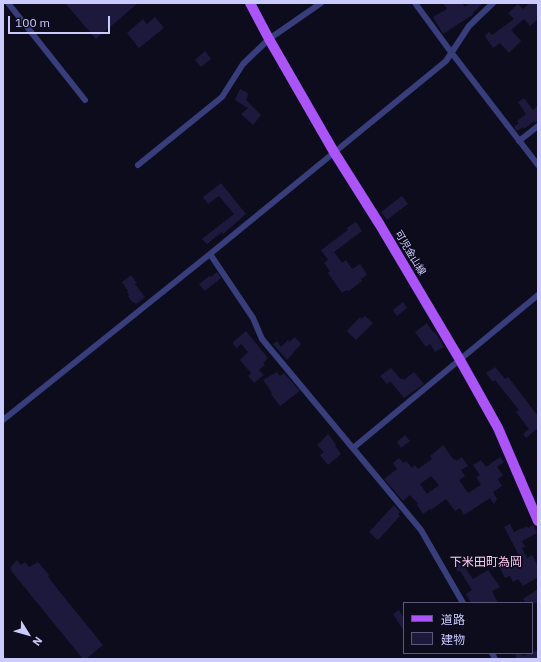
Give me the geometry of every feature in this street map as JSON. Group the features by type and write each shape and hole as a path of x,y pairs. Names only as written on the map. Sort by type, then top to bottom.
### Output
{"main road":[{"name":"可児金山線","path":"250,3 334,152 380,225 460,360 498,428 538,521"}],"street":[{"path":"8,3 85,100"},
{"path":"138,164 222,97 243,64 270,39 321,3"},
{"path":"415,3 538,165"},
{"path":"3,420 210,254 446,61 469,26 493,3"},
{"path":"519,141 538,126"},
{"path":"210,254 253,318 262,339 421,530 462,602"},
{"path":"353,448 538,295"}],"building":[{"path":"65,3 138,3 96,39"},
{"path":"443,3 462,3 465,7 470,3 483,3 473,13 474,14 443,34 433,17 447,9"},
{"path":"530,3 538,3 538,15 536,17 538,19 530,26 524,19 511,30 521,41 509,53 500,43 493,48 485,36 489,32 492,35 514,19 508,13 518,4 523,9"},
{"path":"155,17 164,28 139,48 127,33 143,19 147,24"},
{"path":"205,51 211,59 201,67 195,60"},
{"path":"240,89 248,93 246,100 261,115 253,125 241,114 248,108 235,100"},
{"path":"524,98 533,110 538,105 538,122 534,121 524,129 523,127 517,131 514,127 519,123 517,121 526,114 518,102"},
{"path":"221,183 246,214 223,234 222,232 207,244 202,239 234,214 219,196 208,204 203,197"},
{"path":"402,196 408,204 387,220 381,212"},
{"path":"356,222 362,231 334,252 342,263 346,260 352,269 360,264 367,275 349,291 346,290 342,293 328,273 330,271 324,263 328,260 321,250 348,230 347,228"},
{"path":"217,272 221,278 205,291 199,284"},
{"path":"131,275 137,283 135,284 145,297 136,304 134,302 133,303 128,296 128,291 122,282"},
{"path":"403,302 407,308 397,316 393,310"},
{"path":"365,316 373,323 356,340 347,331 358,319 361,317 362,319"},
{"path":"427,323 434,333 435,332 444,347 435,352 430,344 426,347 415,332"},
{"path":"246,331 268,358 263,363 265,365 259,370 264,375 254,383 248,376 251,373 240,360 248,352 241,344 237,348 233,344 233,342"},
{"path":"295,337 301,344 287,360 273,344 277,341 281,347 288,340 289,342"},
{"path":"495,367 505,379 508,377 538,416 538,428 526,438 523,434 529,429 516,412 519,410 495,380 493,382 486,373"},
{"path":"391,368 401,379 403,378 404,380 414,372 424,384 404,398 390,381 387,384 380,376"},
{"path":"277,372 280,376 284,373 300,391 280,406 263,380"},
{"path":"328,434 341,454 328,465 320,455 324,452 317,445"},
{"path":"405,435 410,441 401,448 397,442"},
{"path":"443,445 454,460 455,459 456,461 462,457 468,466 461,470 465,476 459,480 468,493 481,485 476,477 480,475 473,465 481,460 486,467 500,457 504,462 497,467 503,475 498,479 502,486 493,492 497,499 494,504 490,498 464,515 460,508 455,511 446,499 423,514 417,505 418,504 410,495 403,501 384,479 397,469 393,463 399,458 403,463 406,461 412,468 415,465 418,469 432,459 430,456","holes":["431,476 439,485 427,494 420,484"]},
{"path":"394,505 400,512 398,514 400,516 378,540 369,532"},
{"path":"510,524 514,532 533,525 537,533 522,541 525,547 522,548 527,558 532,555 538,566 538,577 523,586 518,579 513,582 510,576 505,578 497,563 504,560 507,564 520,557 504,527"},
{"path":"490,554 498,566 492,570 484,557"},
{"path":"459,559 473,579 488,570 500,587 492,591 498,602 470,602 466,594 472,590 453,563"},
{"path":"17,560 21,565 25,562 29,567 38,562 49,575 48,576 51,581 103,645 86,659 83,659 12,572 10,568"},
{"path":"538,589 538,603 525,602 523,599"},
{"path":"399,610 403,616 403,629 393,614"},
{"path":"538,650 538,659 517,659 515,655 522,654 523,656 533,654 533,652"}],"district":[{"name":"下米田町為岡","path":"486,563"}]}
